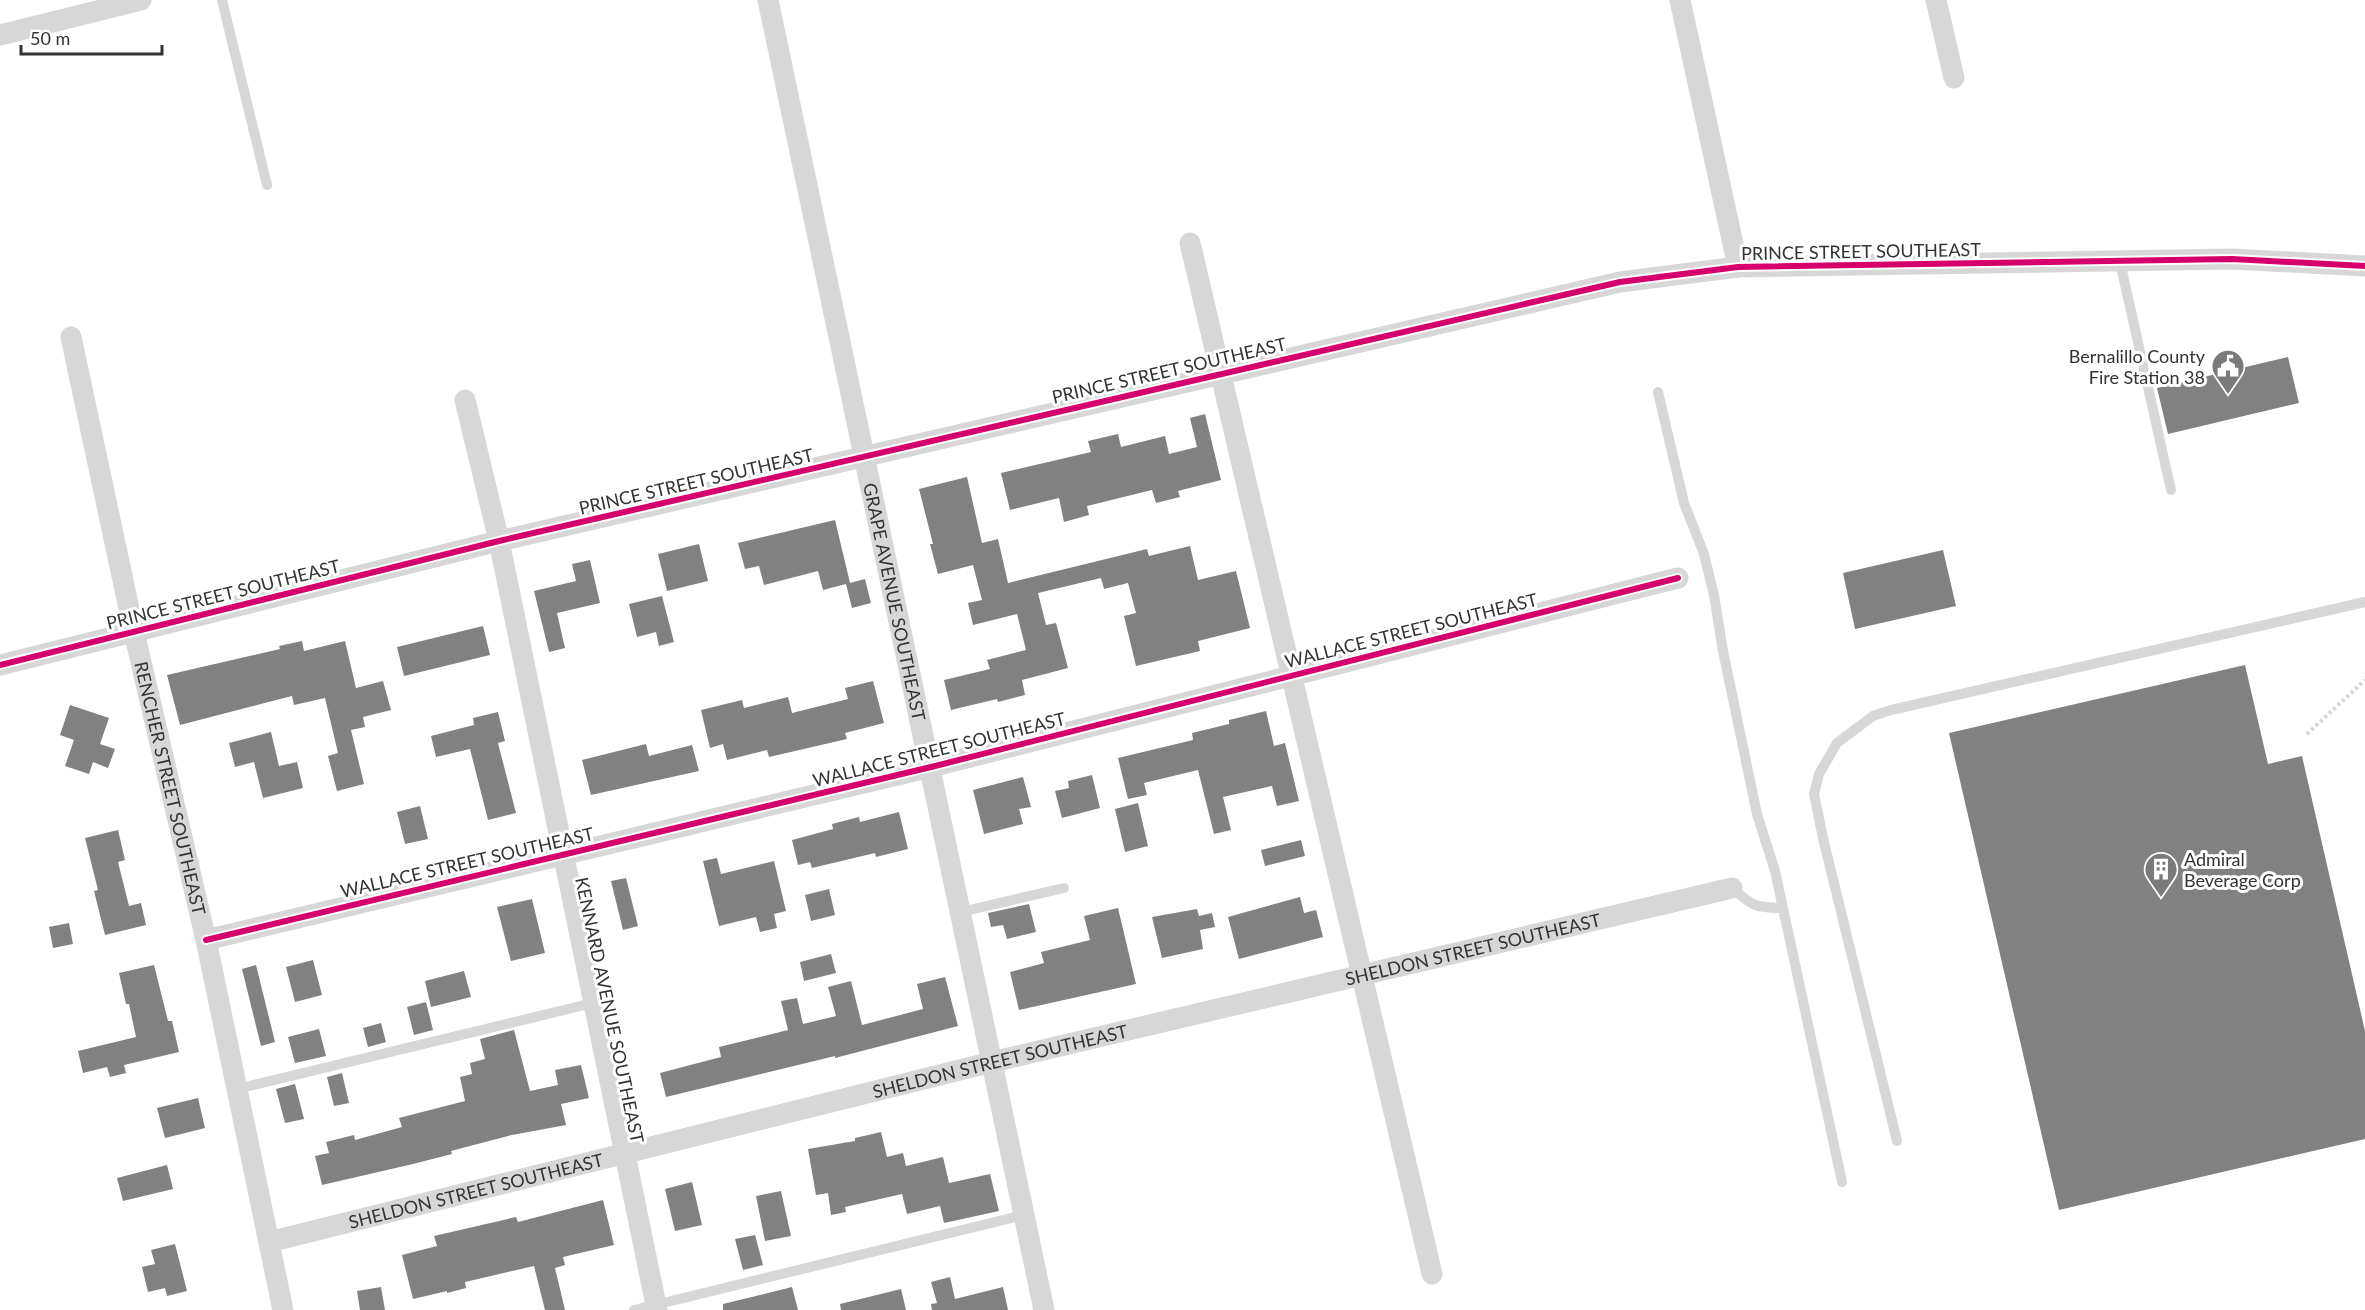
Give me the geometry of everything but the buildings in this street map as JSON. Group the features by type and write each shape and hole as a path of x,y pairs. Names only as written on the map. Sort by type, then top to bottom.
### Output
{"street":[{"path":"0,35 141,0"},
{"name":"GRAPE AVENUE SOUTHEAST","path":"768,0 1044,1310"},
{"path":"1680,0 1738,267"},
{"path":"1936,0 1954,78"},
{"path":"1190,243 1432,1274"},
{"name":"PRINCE STREET SOUTHEAST","path":"0,665 499,541 1592,287 1738,267 2232,259 2365,266"},
{"name":"RENCHER STREET SOUTHEAST","path":"70,337 134,632 206,940 283,1310"},
{"name":"KENNARD AVENUE SOUTHEAST","path":"465,400 499,541 656,1308"},
{"name":"WALLACE STREET SOUTHEAST","path":"206,940 931,767 1678,578"},
{"name":"SHELDON STREET SOUTHEAST","path":"269,1242 992,1062 1732,888"}],"lane":[{"path":"222,0 267,185"},
{"path":"2120,262 2171,490"},
{"path":"1658,392 1684,503 1704,554 1714,595 1722,651 1757,814 1775,872 1842,1182"},
{"path":"1897,1141 1814,794 1819,774 1837,743 1873,716 1891,710 2365,602"},
{"path":"961,912 1064,888"},
{"path":"1732,888 1747,901 1760,908 1783,908"},
{"path":"237,1089 593,1003"},
{"path":"634,1310 656,1308 1024,1215"}],"path":[{"path":"2307,734 2365,680"}],"cycle path":[{"path":"0,665 499,541 1620,282 1738,267 2232,259 2365,266"},
{"path":"206,940 931,767 1678,578"}],"place":[{"name":"Bernalillo County Fire Station 38","path":"2228,395"},
{"name":"Admiral Beverage Corp","path":"2161,898"}]}
